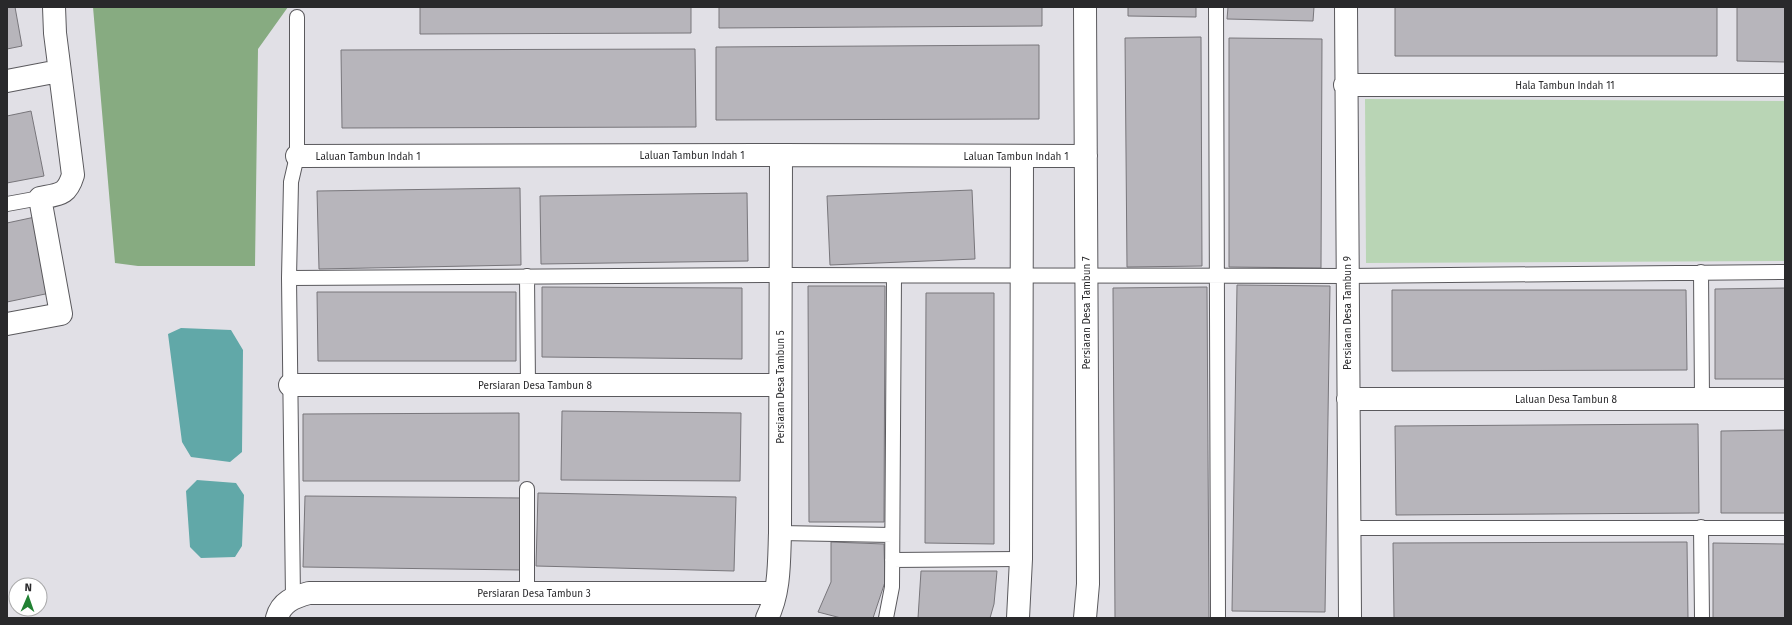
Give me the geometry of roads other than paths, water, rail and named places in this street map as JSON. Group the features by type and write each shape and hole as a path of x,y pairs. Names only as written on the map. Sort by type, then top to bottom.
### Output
{"street":[{"path":"7,324 61,314 40,198 59,194 69,187 73,175 59,71 54,7"},
{"name":"Persiaran Desa Tambun 7","path":"1085,7 1088,584 1085,618"},
{"name":"Persiaran Desa Tambun 9","path":"1346,7 1345,85 1350,618"},
{"path":"7,81 59,71"},
{"name":"Hala Tambun Indah 11","path":"1345,85 1785,85"},
{"name":"Persiaran Desa Tambun 5","path":"768,618 775,593 779,567 780,533 781,155"},
{"name":"Laluan Tambun Indah 1","path":"297,156 1086,156"},
{"path":"1018,618 1021,559 1022,156"},
{"name":"Persiaran Desa Tambun 8","path":"290,385 780,385"},
{"name":"Laluan Desa Tambun 8","path":"1348,399 1785,399"},
{"name":"Persiaran Desa Tambun 3","path":"293,598 309,593 775,593"},
{"path":"277,618 284,604 293,598"}],"lane":[{"path":"1216,7 1218,618"},
{"path":"293,598 289,278 290,196 291,182 297,156 297,17"},
{"path":"7,204 40,198"},
{"path":"1702,272 1702,399"},
{"path":"289,278 781,275 1347,276 1785,272"},
{"path":"527,276 528,385"},
{"path":"886,618 892,587 894,276"},
{"path":"527,489 527,593"},
{"path":"1701,527 1702,618"},
{"path":"1349,528 1785,528"},
{"path":"780,533 892,535"},
{"path":"892,560 1021,559"}],"water":[{"path":"181,328 231,330 243,350 242,452 230,462 191,457 182,442 168,334"},
{"path":"197,480 236,483 244,495 242,546 235,557 201,558 190,547 186,491"}]}
